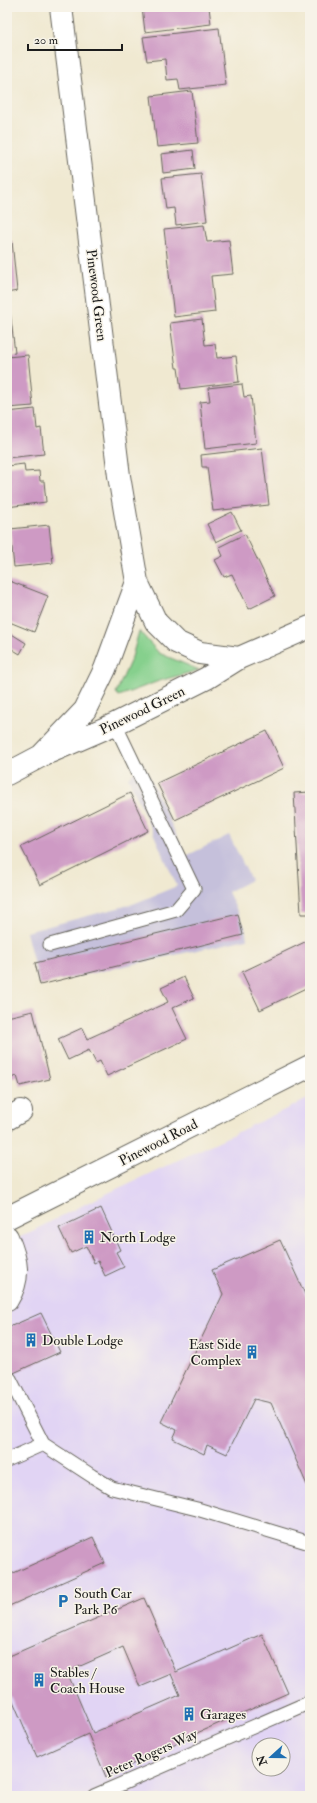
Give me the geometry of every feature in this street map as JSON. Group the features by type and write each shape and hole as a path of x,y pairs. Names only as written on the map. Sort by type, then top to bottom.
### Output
{"street":[{"name":"Pinewood Green","path":"61,7 119,476 137,582 156,622 176,642 200,653 240,658"},
{"name":"Pinewood Green","path":"41,756 85,710 105,669 137,582"},
{"name":"Pinewood Green","path":"7,774 41,756 115,724 207,678 240,658 310,627"},
{"name":"Pinewood Road","path":"7,1218 310,1066"},
{"path":"7,1237 17,1264 14,1289 7,1300"}],"lane":[{"path":"50,945 176,910 194,889 115,724"},
{"path":"10,1379 43,1444 112,1488 197,1509 310,1543"},
{"path":"7,1460 43,1444"},
{"name":"Peter Rogers Way","path":"94,1796 310,1702"}],"shaded area":[{"path":"144,765 186,856 229,835 251,880 228,892 245,927 247,939 39,985 26,932 133,904 177,886 128,777"},
{"path":"310,1098 310,1796 7,1796 7,1244 87,1203"}],"green space":[{"path":"139,631 159,653 199,670 159,681 119,696 116,693 132,657"}],"building":[{"path":"142,7 209,7 211,24 145,32"},
{"path":"219,28 226,85 180,90 178,79 167,80 165,59 147,61 143,37"},
{"path":"192,91 198,143 157,147 151,96"},
{"path":"193,150 195,169 163,173 161,154"},
{"path":"201,174 207,221 176,225 174,208 166,209 162,178"},
{"path":"8,216 10,238 7,238"},
{"path":"204,225 207,242 229,240 233,274 211,276 215,312 174,317 164,229"},
{"path":"12,241 17,291 7,293 7,242"},
{"path":"7,302 9,302 15,353 7,354"},
{"path":"202,319 205,345 215,344 217,358 236,356 239,382 181,389 178,368 176,368 170,323"},
{"path":"28,355 33,406 7,408 7,357"},
{"path":"242,384 244,397 251,396 256,443 205,449 200,402 210,401 208,388"},
{"path":"35,409 37,429 41,428 44,454 7,458 7,412"},
{"path":"262,448 269,505 213,511 207,467 202,467 201,455"},
{"path":"24,464 25,472 39,471 40,481 44,481 46,502 7,507 7,466"},
{"path":"232,512 241,530 216,542 207,524"},
{"path":"49,525 53,563 14,567 10,529"},
{"path":"245,534 275,596 249,609 232,574 224,577 215,560 223,556 219,547"},
{"path":"7,580 48,596 34,632 7,621 7,612 10,604 7,603"},
{"path":"7,631 26,643 20,654 7,646"},
{"path":"267,731 284,768 175,820 157,783"},
{"path":"310,792 310,914 301,914 294,793"},
{"path":"130,793 148,831 40,885 21,847"},
{"path":"238,914 243,935 40,985 35,963"},
{"path":"309,940 310,986 260,1010 242,972"},
{"path":"184,977 194,998 172,1008 187,1039 107,1076 100,1061 96,1063 89,1050 68,1060 58,1039 82,1028 87,1039 168,1002 161,988"},
{"path":"33,1011 50,1079 20,1086 17,1076 7,1079 7,1017"},
{"name":"North Lodge","path":"101,1208 120,1250 116,1252 124,1267 105,1276 98,1261 94,1263 86,1246 71,1253 59,1228"},
{"name":"East Side Complex","path":"280,1240 310,1305 310,1492 271,1403 254,1399 227,1454 207,1445 204,1454 173,1439 177,1430 161,1422 223,1294 212,1270"},
{"name":"Double Lodge","path":"41,1313 60,1352 7,1376 7,1328"},
{"path":"93,1537 105,1563 7,1607 7,1576"},
{"path":"144,1598 176,1672 262,1634 288,1693 197,1733 106,1777 88,1734 37,1757 7,1687 7,1657","holes":["123,1647 140,1687 171,1674 180,1695 93,1733 67,1672"]}],"place":[{"name":"North Lodge","path":"89,1237"},
{"name":"Double Lodge","path":"31,1340"},
{"name":"East Side Complex","path":"252,1352"},
{"name":"South Car Park P6","path":"63,1601"},
{"name":"Stables / Coach House","path":"39,1680"},
{"name":"Garages","path":"189,1714"}]}
